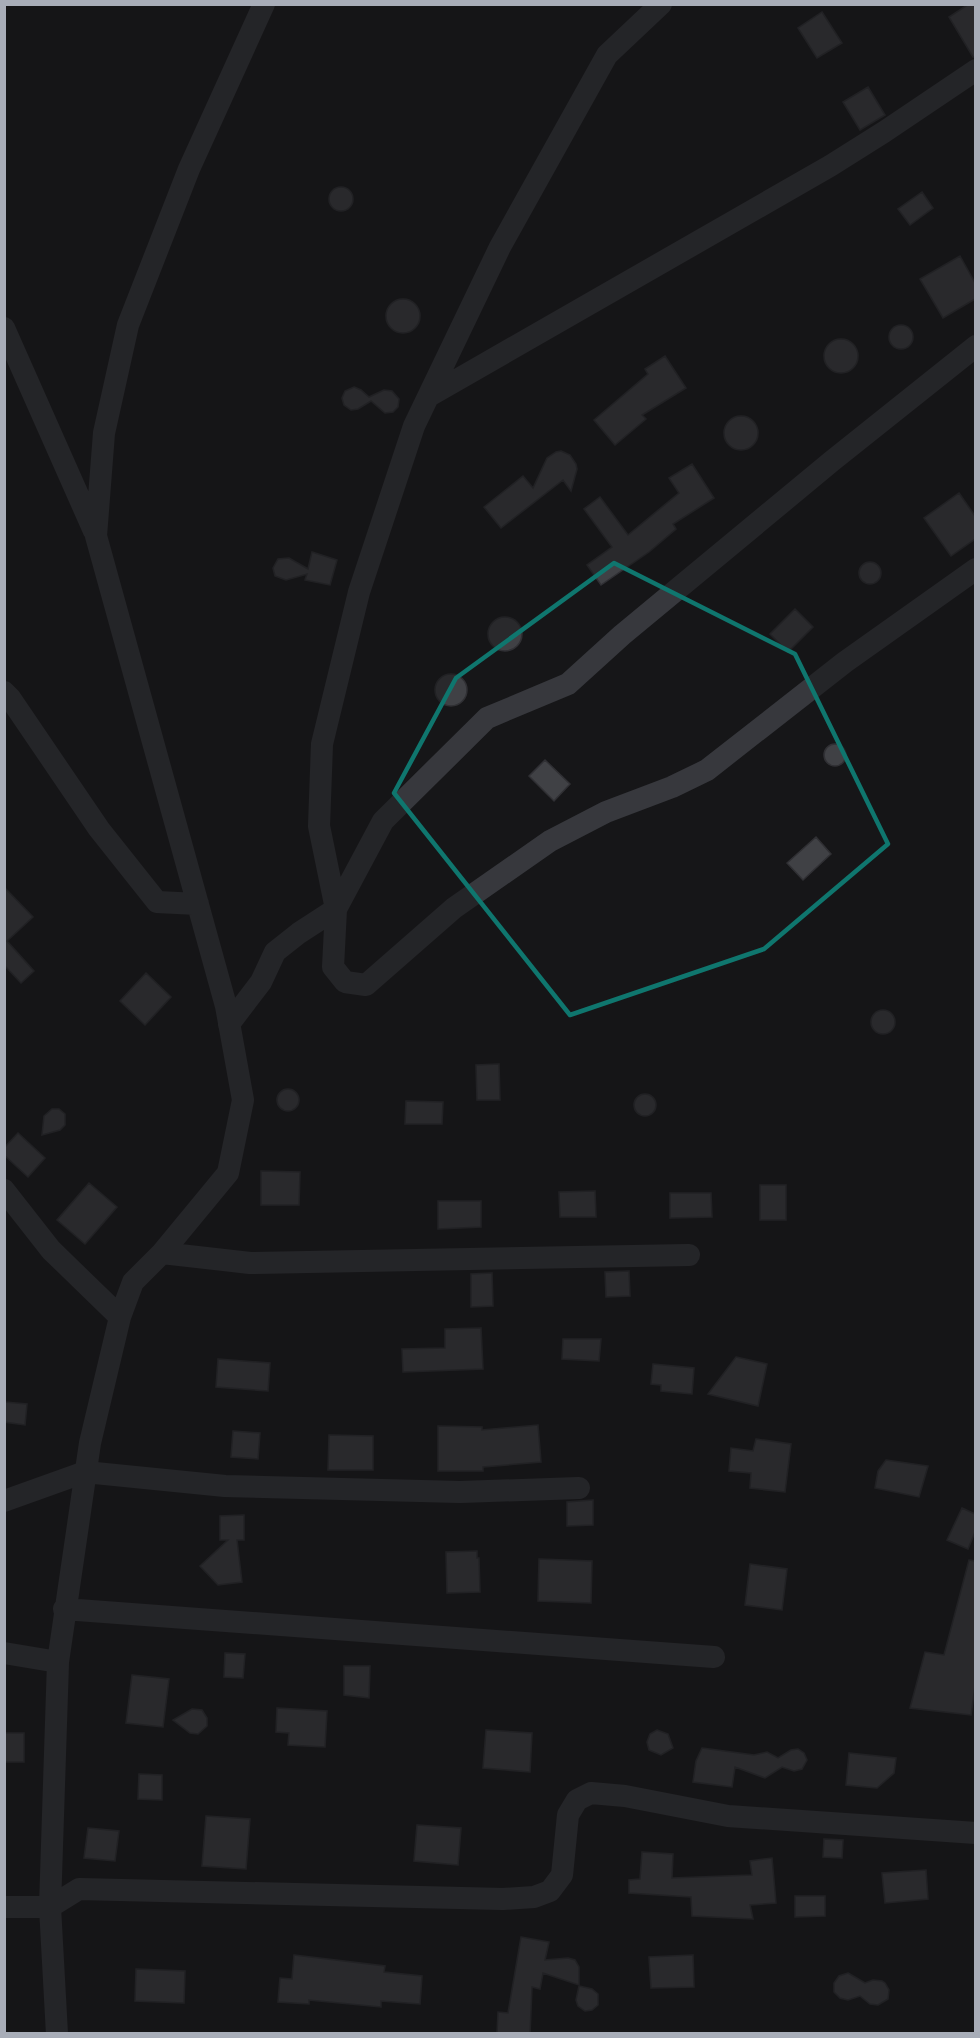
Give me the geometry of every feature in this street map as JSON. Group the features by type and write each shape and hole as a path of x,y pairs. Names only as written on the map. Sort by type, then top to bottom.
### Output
{"street":[{"path":"96,536 104,433 128,325 189,169 264,4"},
{"path":"661,4 608,55 500,247 414,426 359,592 322,744 319,826 336,909 333,967 345,982 366,985 454,908 550,841 606,813 672,787 707,770 845,662 975,569"},
{"path":"429,396 830,166 975,70"},
{"path":"4,328 96,536 198,904 229,1024 243,1100 228,1173 162,1253 133,1282 120,1317 90,1443 58,1662 50,1907 57,2034"},
{"path":"229,1024 261,982 275,952 336,909 383,821 487,718 568,684 640,620 832,460 975,346"},
{"path":"4,692 99,829 157,902 198,904"},
{"path":"4,1190 51,1250 120,1317"},
{"path":"162,1253 250,1263 689,1255"},
{"path":"4,1501 85,1472 225,1486 460,1492 579,1488"},
{"path":"64,1609 714,1657"},
{"path":"4,1653 58,1662"},
{"path":"4,1907 50,1907 79,1889 503,1899 534,1897 550,1891 562,1875 568,1815 577,1800 591,1793 625,1796 728,1816 975,1833"}],"highlighted area":[{"path":"614,563 795,654 888,844 764,949 570,1015 394,793 456,678"}],"building":[{"path":"969,4 975,4 975,57 949,17"},
{"path":"822,12 842,43 817,58 798,28"},
{"path":"868,87 885,115 860,130 843,102"},
{"path":"341,187 349,191 353,199 349,207 341,211 333,207 329,199 333,191"},
{"path":"922,192 933,208 910,225 898,209"},
{"path":"960,256 975,283 975,299 943,318 920,279"},
{"path":"403,299 415,304 420,316 415,328 403,333 391,328 386,316 391,304"},
{"path":"901,325 909,329 913,337 909,345 901,349 893,345 889,337 893,329"},
{"path":"841,339 853,344 858,356 853,368 841,373 829,368 824,356 829,344"},
{"path":"665,356 686,388 642,415 646,419 615,445 594,420 648,374 645,369"},
{"path":"354,387 369,397 384,390 392,391 399,399 398,407 393,412 385,413 371,401 358,409 351,410 344,405 342,398 345,391"},
{"path":"741,416 753,421 758,433 753,445 741,450 729,445 724,433 729,421"},
{"path":"561,451 570,455 576,464 577,469 571,491 563,480 501,528 484,507 523,476 533,488 547,458"},
{"path":"692,464 714,498 673,524 676,529 649,552 601,585 587,565 612,547 584,509 600,497 628,535 679,493 669,478"},
{"path":"959,493 975,516 975,539 951,556 924,518"},
{"path":"312,552 337,560 330,585 305,580 307,574 286,580 275,576 273,568 278,559 289,558 308,569"},
{"path":"870,562 878,565 881,573 878,581 870,584 862,581 859,573 862,565"},
{"path":"795,609 813,627 788,652 770,634"},
{"path":"505,617 517,622 522,634 517,646 505,651 493,646 488,634 493,622"},
{"path":"451,674 463,678 467,690 463,702 451,706 439,702 435,690 439,678"},
{"path":"831,744 839,744 846,751 846,759 839,766 831,766 824,759 824,751"},
{"path":"545,760 570,784 554,801 529,776"},
{"path":"816,837 831,854 803,880 787,863"},
{"path":"4,887 33,917 7,941 34,971 21,983 4,965"},
{"path":"146,973 171,997 145,1025 120,1001"},
{"path":"883,1010 891,1014 895,1022 891,1030 883,1034 875,1030 871,1022 875,1014"},
{"path":"499,1064 500,1100 477,1100 476,1065"},
{"path":"284,1089 292,1089 299,1096 299,1104 292,1111 284,1111 277,1104 277,1096"},
{"path":"641,1094 649,1094 656,1101 656,1109 649,1116 641,1116 634,1109 634,1101"},
{"path":"406,1101 443,1102 442,1124 405,1124"},
{"path":"52,1109 59,1109 65,1114 65,1125 60,1130 42,1135 44,1116"},
{"path":"18,1133 45,1158 28,1177 4,1155 4,1148"},
{"path":"261,1171 300,1172 299,1205 261,1205"},
{"path":"89,1183 117,1207 85,1244 57,1220"},
{"path":"760,1185 786,1185 786,1220 760,1220"},
{"path":"595,1191 596,1217 560,1217 559,1192"},
{"path":"670,1193 711,1193 712,1217 670,1218"},
{"path":"438,1201 481,1201 481,1227 438,1229"},
{"path":"629,1271 630,1296 606,1297 605,1272"},
{"path":"492,1273 493,1306 471,1307 471,1274"},
{"path":"481,1328 483,1369 403,1372 402,1349 445,1348 445,1329"},
{"path":"563,1339 601,1339 599,1361 562,1359"},
{"path":"736,1357 767,1364 758,1406 708,1394"},
{"path":"218,1359 270,1363 268,1391 216,1387"},
{"path":"653,1364 694,1368 692,1394 661,1391 661,1385 651,1384"},
{"path":"4,1402 27,1404 25,1425 4,1422"},
{"path":"538,1425 541,1462 483,1467 483,1471 438,1471 438,1426 482,1427 482,1430"},
{"path":"233,1431 260,1433 258,1459 231,1457"},
{"path":"329,1435 373,1436 373,1470 328,1470"},
{"path":"756,1439 791,1444 785,1492 750,1488 751,1473 729,1471 731,1448 753,1451"},
{"path":"886,1460 928,1466 919,1497 875,1488 878,1471"},
{"path":"593,1500 593,1525 567,1526 567,1502"},
{"path":"962,1508 975,1514 975,1532 968,1549 947,1540"},
{"path":"244,1515 244,1540 237,1540 242,1582 218,1585 200,1566 228,1540 220,1540 220,1516"},
{"path":"477,1551 480,1592 447,1593 446,1552"},
{"path":"539,1559 592,1561 591,1603 538,1601"},
{"path":"969,1560 975,1561 975,1686 971,1715 910,1708 925,1652 944,1655"},
{"path":"750,1564 787,1569 782,1610 745,1605"},
{"path":"225,1653 245,1654 243,1678 224,1677"},
{"path":"344,1666 370,1666 369,1698 344,1695"},
{"path":"132,1675 169,1679 163,1727 126,1723"},
{"path":"277,1708 327,1711 325,1747 288,1745 289,1733 276,1732"},
{"path":"192,1709 202,1710 207,1718 207,1726 198,1734 190,1733 173,1720"},
{"path":"486,1730 532,1733 530,1772 483,1768"},
{"path":"657,1730 668,1734 673,1748 661,1755 649,1750 647,1742 650,1734"},
{"path":"4,1733 24,1733 24,1762 4,1762"},
{"path":"702,1748 754,1755 767,1752 778,1758 791,1750 798,1749 804,1753 807,1760 802,1769 794,1771 782,1767 765,1778 735,1767 732,1787 693,1782 696,1761"},
{"path":"849,1753 896,1758 894,1773 877,1788 846,1785"},
{"path":"139,1774 162,1775 162,1800 138,1799"},
{"path":"206,1816 250,1819 246,1869 202,1866"},
{"path":"417,1825 461,1828 458,1865 414,1861"},
{"path":"88,1828 119,1831 115,1861 84,1858"},
{"path":"824,1839 843,1840 842,1858 823,1857"},
{"path":"642,1852 673,1854 672,1878 752,1875 750,1861 772,1858 776,1903 750,1905 753,1919 692,1916 691,1897 629,1893 629,1880 640,1879"},
{"path":"926,1870 928,1899 885,1903 882,1873"},
{"path":"795,1896 825,1896 825,1916 795,1917"},
{"path":"521,1937 549,1942 545,1960 568,1958 575,1960 579,1967 579,1985 543,1973 540,1989 532,1987 530,2034 497,2034 498,2012 508,2013"},
{"path":"294,1955 385,1966 384,1972 422,1976 420,2004 381,2001 381,2007 309,2000 309,2004 278,2002 280,1978 292,1979"},
{"path":"693,1955 694,1987 651,1988 649,1957"},
{"path":"136,1969 185,1971 184,2003 135,2001"},
{"path":"848,1973 865,1983 873,1980 882,1981 889,1990 888,1999 878,2005 870,2004 860,1996 848,2000 840,1998 834,1992 834,1983 839,1976"},
{"path":"579,1986 592,1989 598,1994 598,2005 592,2010 585,2011 578,2006 576,2000"}]}
